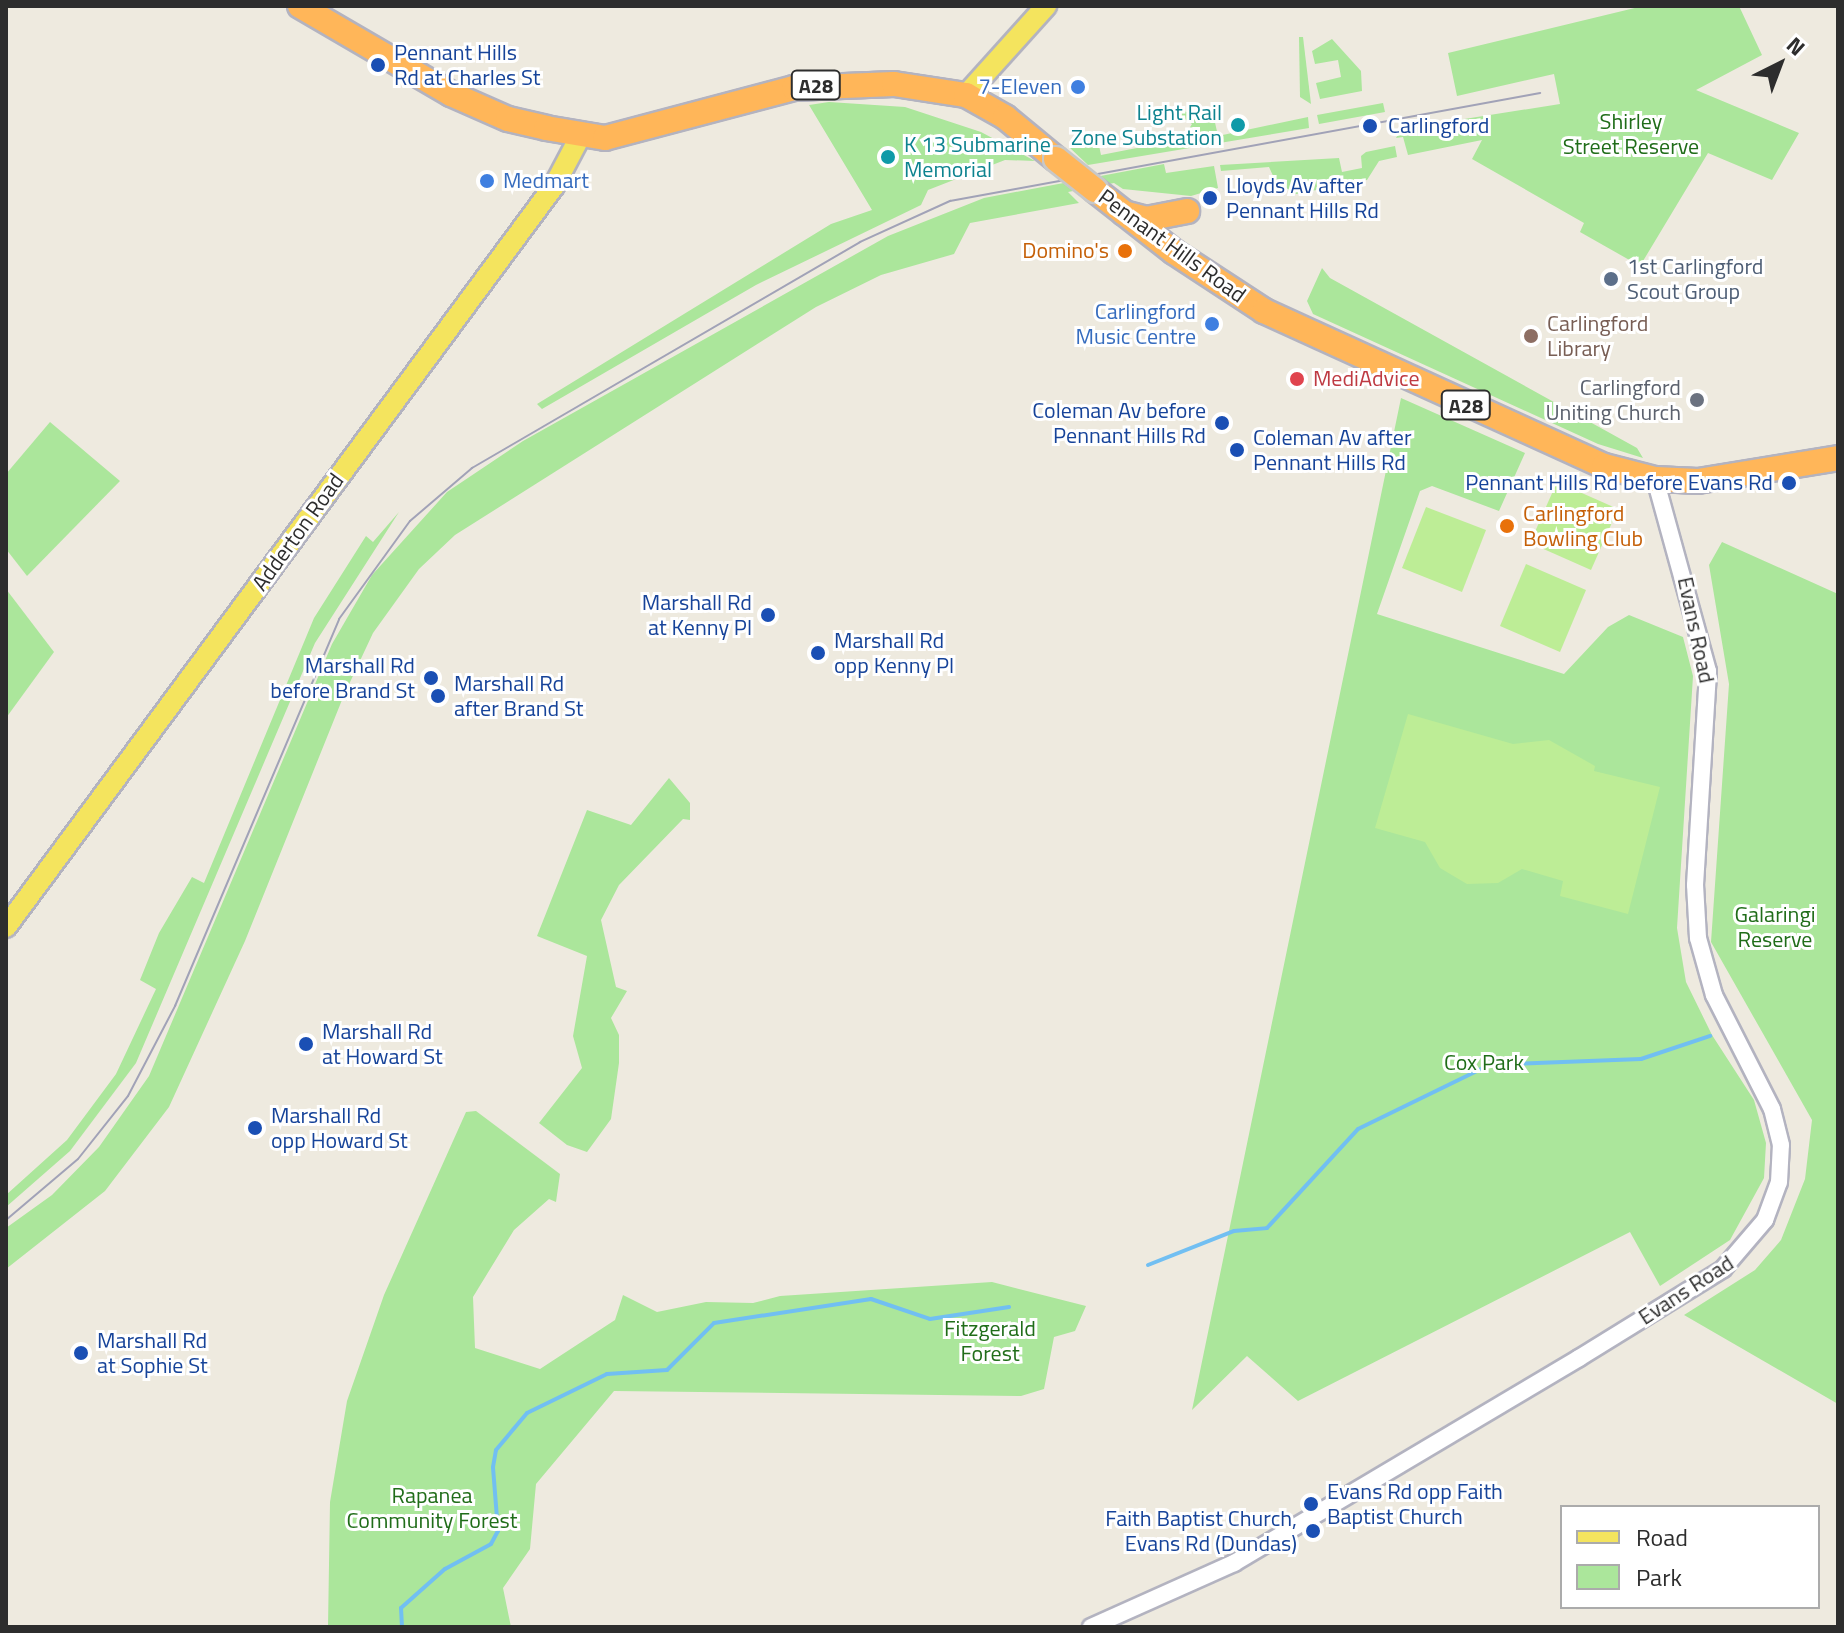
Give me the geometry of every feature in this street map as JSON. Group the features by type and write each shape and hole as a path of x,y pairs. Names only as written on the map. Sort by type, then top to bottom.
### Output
{"highway":[{"name":"Pennant Hills Road","path":"300,6 484,110 582,133 605,124 648,127 814,85 894,84 966,95 1005,117 1124,213 1264,311 1551,444 1655,479 1720,479 1838,458"},
{"path":"1124,213 1146,219 1187,211"}],"main road":[{"path":"966,95 1046,6"},
{"name":"Adderton Road","path":"6,927 554,186 582,133"}],"street":[{"name":"Evans Road","path":"1091,1627 1234,1563 1592,1351 1723,1269 1765,1220 1779,1182 1781,1145 1772,1109 1714,995 1698,938 1695,885 1708,671 1655,479"}],"green space":[{"name":"Shirley Street Reserve","path":"1643,6 1739,6 1762,55 1696,90 1799,133 1772,180 1708,153 1640,266 1580,232 1584,223 1472,159 1482,140 1408,155 1403,137 1396,138 1401,129 1560,104 1554,74 1457,96 1448,53"},
{"path":"1299,37 1303,37 1311,104 1300,97"},
{"path":"1332,39 1361,71 1362,91 1320,99 1316,83 1341,77 1338,60 1315,64 1312,51"},
{"path":"829,102 905,107 981,132 1035,161 1005,160 928,190 921,205 756,285 542,409 537,404 831,224 872,210 809,105"},
{"path":"1383,103 1385,112 1319,124 1317,115"},
{"path":"1169,108 1214,118 1218,136 1308,117 1309,128 1088,165 1069,147 1098,141 1101,155 1183,139 1192,124"},
{"path":"1395,146 1397,157 1379,161 1367,180 1296,194 1275,181 1219,192 1275,180 1269,167 1221,171 1220,165 1339,158 1342,172 1362,168 1361,156 1366,152"},
{"path":"1164,164 1166,173 1214,166 1218,188 1191,196 1123,189 1114,183 1068,192 1079,203 970,223 954,254 881,275 816,307 455,535 419,569 373,633 344,695 245,941 169,1107 105,1191 6,1269 6,1228 52,1195 99,1147 149,1076 332,644 372,575 447,492 523,441 888,236 984,198"},
{"path":"1322,268 1330,278 1637,448 1643,458 1598,444 1313,314 1307,301"},
{"name":"Cox Park","path":"1401,398 1525,453 1499,511 1432,486 1420,491 1377,614 1564,674 1608,627 1629,615 1683,637 1693,676 1677,928 1686,982 1712,1035 1754,1100 1766,1143 1764,1178 1730,1240 1660,1286 1630,1232 1298,1401 1247,1356 1192,1410"},
{"path":"50,422 120,481 27,576 6,549 6,474"},
{"path":"1557,482 1618,509 1591,570 1530,543"},
{"path":"1426,507 1486,530 1462,592 1402,568"},
{"path":"399,512 315,643 136,1063 70,1151 6,1207 6,1195 67,1140 116,1074 156,989 140,980 159,933 192,877 204,883 314,618 366,536 373,542"},
{"name":"Galaringi Reserve","path":"1722,542 1838,594 1838,1404 1684,1315 1755,1270 1781,1240 1805,1179 1812,1120 1711,942 1729,684 1709,565"},
{"path":"1526,564 1586,590 1560,652 1500,626"},
{"path":"6,589 54,652 6,718"},
{"path":"1408,714 1513,744 1549,740 1595,766 1594,771 1660,787 1628,914 1560,896 1563,881 1522,869 1498,883 1467,884 1440,868 1425,842 1375,828"},
{"path":"669,778 690,803 690,820 683,819 619,885 601,920 616,987 627,991 611,1018 619,1035 619,1063 611,1119 587,1152 567,1145 539,1123 582,1068 573,1036 587,956 537,936 587,810 631,825"},
{"name":"Rapanea Community Forest","path":"476,1111 560,1174 556,1202 549,1199 514,1230 473,1297 475,1348 540,1369 615,1320 623,1295 657,1312 706,1302 753,1303 780,1296 992,1282 1086,1306 1075,1331 1054,1337 1044,1389 1021,1396 614,1391 536,1484 530,1549 503,1588 511,1627 328,1627 330,1502 347,1401 384,1295 466,1112"}],"waterway":[{"path":"1148,1265 1234,1231 1267,1228 1358,1129 1489,1065 1641,1059 1710,1036"},
{"path":"402,1627 401,1608 445,1569 491,1544 498,1531 493,1467 496,1450 527,1413 607,1374 667,1370 714,1323 871,1299 930,1319 1009,1307"}],"tram line":[{"path":"6,1220 78,1159 128,1096 175,1006 339,619 410,521 472,468 860,242 950,201 1540,93"}],"place":[{"name":"Pennant Hills Rd at Charles St","path":"378,65"},
{"name":"7-Eleven","path":"1078,87"},
{"name":"Light Rail Zone Substation","path":"1238,125"},
{"name":"Carlingford","path":"1370,126"},
{"name":"K 13 Submarine Memorial","path":"888,157"},
{"name":"Medmart","path":"487,181"},
{"name":"Lloyds Av after Pennant Hills Rd","path":"1210,198"},
{"name":"Domino's","path":"1125,251"},
{"name":"1st Carlingford Scout Group","path":"1611,279"},
{"name":"Carlingford Music Centre","path":"1212,324"},
{"name":"Carlingford Library","path":"1531,336"},
{"name":"MediAdvice","path":"1297,379"},
{"name":"Carlingford Uniting Church","path":"1697,400"},
{"name":"Coleman Av before Pennant Hills Rd","path":"1222,423"},
{"name":"Coleman Av after Pennant Hills Rd","path":"1237,450"},
{"name":"Pennant Hills Rd before Evans Rd","path":"1789,483"},
{"name":"Carlingford Bowling Club","path":"1507,526"},
{"name":"Marshall Rd at Kenny Pl","path":"768,615"},
{"name":"Marshall Rd opp Kenny Pl","path":"818,653"},
{"name":"Marshall Rd before Brand St","path":"431,678"},
{"name":"Marshall Rd after Brand St","path":"438,696"},
{"name":"Marshall Rd at Howard St","path":"306,1044"},
{"name":"Marshall Rd opp Howard St","path":"255,1128"},
{"name":"Marshall Rd at Sophie St","path":"81,1353"},
{"name":"Evans Rd opp Faith Baptist Church","path":"1311,1504"},
{"name":"Faith Baptist Church, Evans Rd (Dundas)","path":"1313,1531"}],"park label":[{"name":"Fitzgerald Forest","path":"990,1340"}]}
